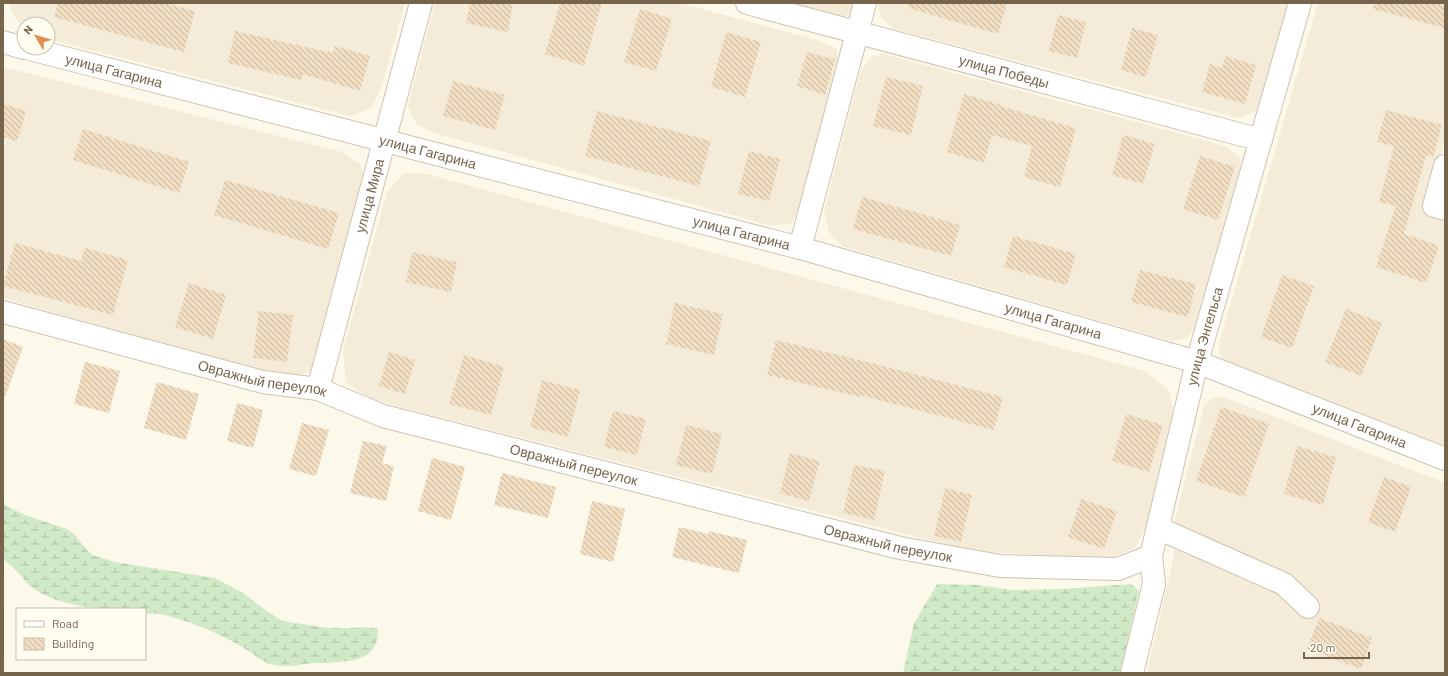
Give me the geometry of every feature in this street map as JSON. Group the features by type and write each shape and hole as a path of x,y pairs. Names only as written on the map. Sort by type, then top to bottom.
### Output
{"street":[{"name":"улица Мира","path":"318,389 421,3"},
{"name":"улица Победы","path":"747,3 1261,140"},
{"path":"800,248 856,32 865,3"},
{"name":"улица Энгельса","path":"1132,673 1154,584 1151,556 1197,362 1300,3"},
{"name":"улица Гагарина","path":"3,42 16,46"},
{"name":"улица Гагарина","path":"56,56 800,248 1197,362 1445,459"},
{"path":"1440,208 1445,166"},
{"name":"Овражный переулок","path":"3,312 263,382 318,389 383,416 900,548 1000,566 1118,569 1151,556"},
{"path":"1158,528 1284,584 1308,607"}],"shaded area":[{"path":"9,3 405,3 382,86 371,108 350,116 56,41 56,16 16,16 16,19"},
{"path":"435,3 680,3 817,40 837,49 839,68 802,207 790,224 769,225 434,133 416,123 408,106"},
{"path":"788,3 860,3 851,14 841,18"},
{"path":"878,3 1289,3 1264,97 1255,111 1239,118 894,29 880,17"},
{"path":"1318,3 1445,3 1445,140 1425,212 1445,218 1445,449 1228,365 1220,355 1219,343"},
{"path":"884,54 1225,146 1240,157 1242,170 1199,319 1188,338 1171,341 842,246 829,232 824,212 860,73 871,57"},
{"path":"3,67 342,152 361,165 364,186 312,371 288,379 3,298"},
{"path":"404,173 427,174 1145,371 1169,390 1174,413 1148,522 1136,547 1111,558 977,552 372,400 346,382 343,351 387,192"},
{"path":"1221,396 1445,483 1445,673 1147,673 1174,556 1174,524 1204,406 1212,399"}],"green space":[{"path":"3,504 25,515 67,529 74,534 93,555 114,562 215,578 243,593 282,621 329,628 369,627 378,629 377,641 372,650 357,659 292,666 270,664 244,648 211,631 164,615 153,613 146,614 146,608 100,608 69,604 55,599 41,593 29,585 16,569 3,559"},
{"path":"937,584 978,585 1011,590 1064,589 1131,584 1139,591 1120,673 903,673 914,623"}],"building":[{"path":"58,3 166,3 195,11 184,52 54,16"},
{"path":"470,3 513,3 508,32 466,23"},
{"path":"560,3 602,3 584,66 545,54"},
{"path":"908,3 1007,3 998,34 908,8"},
{"path":"1374,3 1445,3 1445,28 1373,9"},
{"path":"640,9 672,19 656,71 624,62"},
{"path":"1058,15 1086,22 1077,58 1049,51"},
{"path":"1132,28 1158,35 1146,77 1121,70"},
{"path":"235,31 333,53 335,46 370,56 360,91 303,74 301,80 228,63"},
{"path":"726,32 761,42 745,97 711,87"},
{"path":"807,52 835,60 825,95 797,86"},
{"path":"1225,56 1256,65 1245,104 1202,92 1210,64 1222,68"},
{"path":"886,77 923,86 911,135 873,126"},
{"path":"453,81 505,95 495,130 443,116"},
{"path":"964,94 1076,128 1060,187 1024,177 1032,146 992,135 984,163 947,152"},
{"path":"3,104 26,111 17,141 3,137"},
{"path":"1386,110 1442,125 1433,157 1426,155 1404,234 1439,246 1426,283 1376,267 1396,206 1379,202 1394,146 1377,142"},
{"path":"597,111 711,141 699,186 585,156"},
{"path":"83,129 189,162 179,193 73,160"},
{"path":"1123,135 1155,144 1143,184 1112,175"},
{"path":"749,151 780,159 769,201 738,194"},
{"path":"1200,156 1235,167 1218,220 1183,209"},
{"path":"225,180 339,213 328,249 214,215"},
{"path":"862,197 960,225 951,256 853,229"},
{"path":"1013,236 1076,254 1067,285 1004,267"},
{"path":"15,243 81,261 85,248 128,260 113,315 3,286"},
{"path":"412,252 457,262 451,292 406,282"},
{"path":"1140,270 1196,284 1188,317 1131,302"},
{"path":"1282,275 1314,286 1292,348 1261,337"},
{"path":"189,283 226,295 213,339 175,327"},
{"path":"675,303 723,314 714,355 666,344"},
{"path":"1346,309 1382,323 1361,376 1325,362"},
{"path":"259,311 293,315 287,362 253,358"},
{"path":"3,339 23,347 5,397 3,396"},
{"path":"776,340 1003,397 994,430 860,395 860,397 767,375"},
{"path":"389,352 415,360 405,394 379,386"},
{"path":"464,355 504,367 491,415 449,404"},
{"path":"85,362 120,371 109,413 74,404"},
{"path":"542,380 580,390 568,437 530,427"},
{"path":"157,382 199,394 186,440 144,428"},
{"path":"237,403 263,410 253,448 227,441"},
{"path":"1221,407 1269,424 1244,497 1196,481"},
{"path":"613,411 646,419 637,455 604,447"},
{"path":"1126,414 1163,425 1149,472 1112,461"},
{"path":"302,423 329,430 316,476 289,469"},
{"path":"686,425 722,434 712,474 676,465"},
{"path":"363,441 387,446 382,463 394,466 386,501 350,493"},
{"path":"1297,446 1336,457 1323,505 1284,494"},
{"path":"790,453 820,461 809,501 780,493"},
{"path":"432,458 465,467 451,520 418,511"},
{"path":"854,465 885,471 874,520 843,513"},
{"path":"502,473 556,487 548,518 494,505"},
{"path":"1384,477 1411,487 1395,532 1368,522"},
{"path":"945,488 972,495 961,542 934,536"},
{"path":"1081,499 1117,511 1104,549 1068,537"},
{"path":"592,501 625,509 613,562 580,554"},
{"path":"679,527 709,534 709,531 747,540 739,573 672,557"},
{"path":"1319,618 1372,638 1361,669 1307,649"}]}
